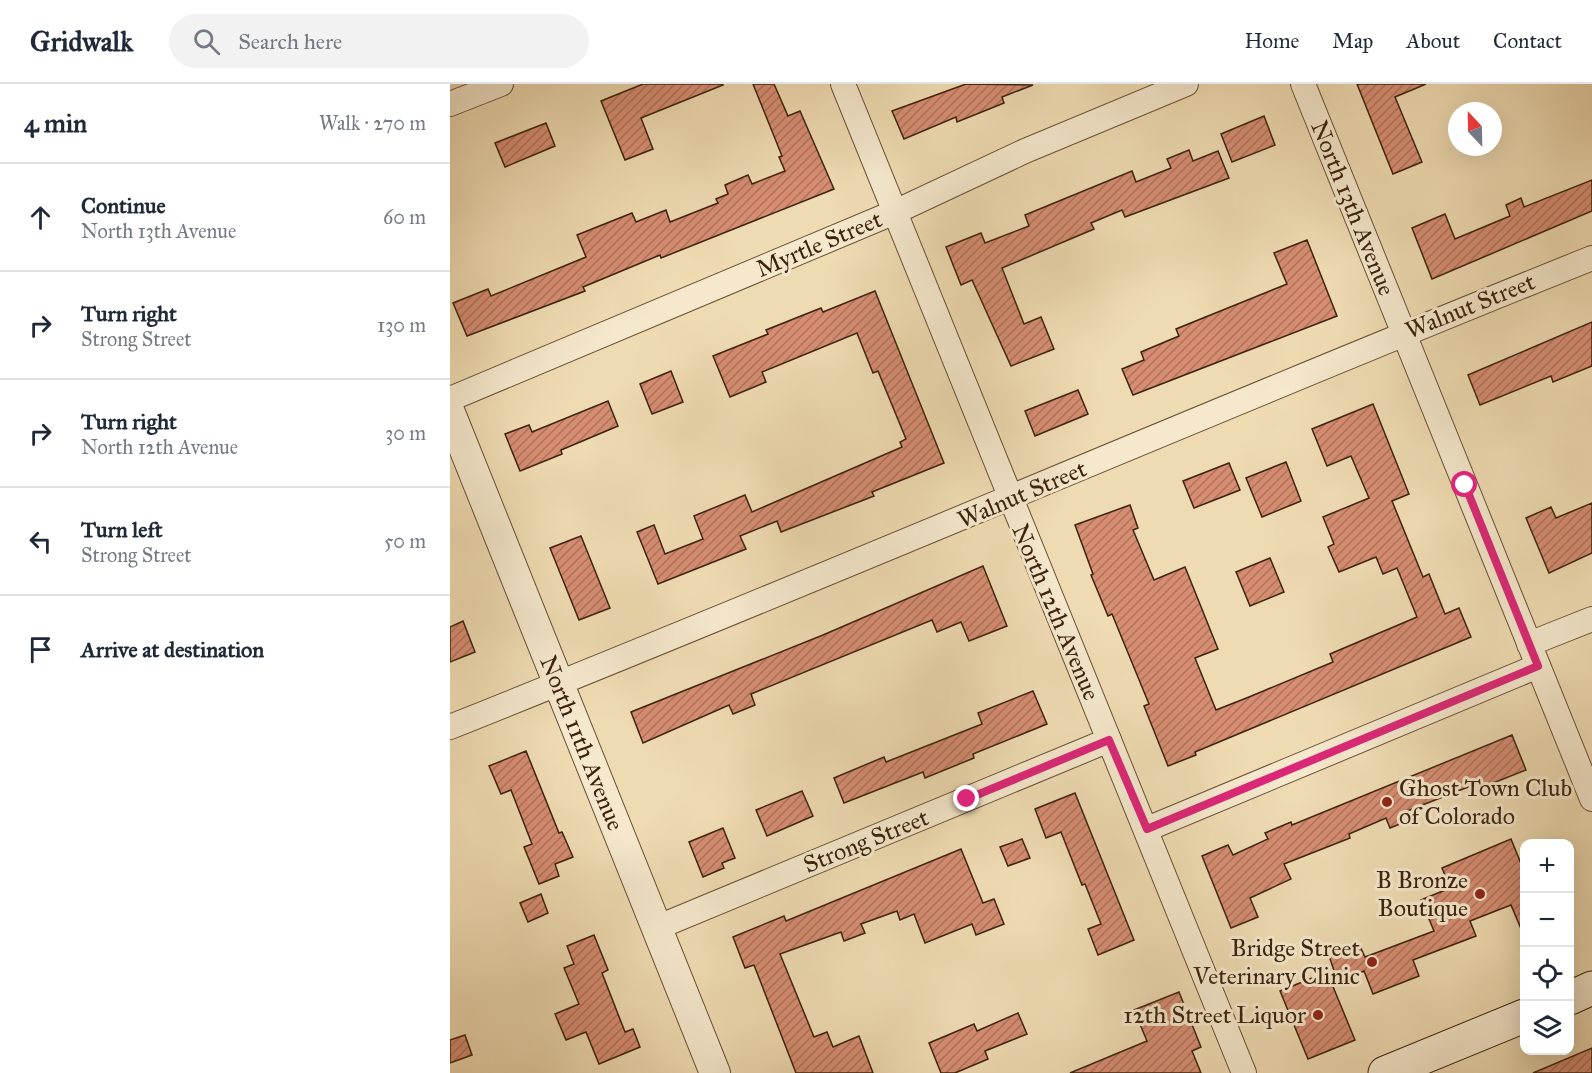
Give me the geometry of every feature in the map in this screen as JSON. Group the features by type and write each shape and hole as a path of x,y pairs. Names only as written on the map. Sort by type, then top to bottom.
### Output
{"main road":[{"path":"1574,996 1592,988"},
{"path":"1385,1073 1520,1018"}],"street":[{"path":"450,104 501,84"},
{"name":"North 12th Avenue","path":"843,84 1009,499 1147,829 1244,1073"},
{"name":"Myrtle Street","path":"450,399 896,212 1024,151 1186,84"},
{"name":"North 13th Avenue","path":"1303,84 1592,799"},
{"name":"Walnut Street","path":"450,727 1009,499 1403,333 1592,258"},
{"name":"North 11th Avenue","path":"450,413 715,1073"},
{"path":"1529,644 1592,619"},
{"path":"1147,829 1538,666"},
{"name":"Strong Street","path":"656,928 1109,740"}],"building":[{"path":"643,84 723,85 641,118 653,149 625,160 601,101"},
{"path":"753,84 774,84 788,116 800,111 834,189 661,258 660,255 583,287 585,291 467,336 453,303 488,289 491,296 586,257 577,235 632,213 636,222 666,210 670,222 718,203 716,199 728,194 725,185 748,175 752,184 785,171 779,157 782,156"},
{"path":"966,84 1033,85 1002,97 1004,103 957,122 956,117 904,139 892,111"},
{"path":"1357,84 1426,84 1395,97 1422,162 1393,174"},
{"path":"1264,116 1275,145 1232,162 1221,134"},
{"path":"546,123 555,146 505,167 495,143"},
{"path":"1189,150 1193,161 1218,151 1229,178 1125,217 1122,210 1091,223 1094,229 1002,268 1024,324 1041,317 1054,349 1011,366 972,280 961,285 946,247 981,233 985,243 1029,226 1025,215 1132,171 1136,182 1171,168 1167,159"},
{"path":"1592,180 1592,211 1432,279 1412,228 1445,214 1455,239 1510,216 1506,205 1521,198 1524,207"},
{"path":"1307,240 1337,316 1133,395 1122,369 1144,360 1141,352 1179,336 1176,329 1287,284 1274,253"},
{"path":"875,291 944,463 872,492 874,496 781,532 777,521 740,536 746,549 658,584 637,532 654,525 665,554 703,539 694,516 745,495 752,512 902,447 900,442 906,439 878,371 873,373 857,333 762,372 766,382 730,397 713,356 768,334 766,330 821,308 823,312"},
{"path":"1592,322 1592,366 1553,382 1551,376 1480,405 1468,375"},
{"path":"671,371 683,402 652,414 640,384"},
{"path":"1078,390 1088,414 1035,436 1025,411"},
{"path":"608,401 618,426 561,450 562,454 520,471 505,434 529,425 532,432"},
{"path":"1373,404 1409,494 1392,501 1423,577 1429,574 1445,614 1459,608 1471,637 1195,752 1196,755 1168,766 1144,706 1149,704 1112,614 1108,616 1091,575 1093,574 1075,525 1130,505 1138,528 1133,530 1154,580 1185,567 1218,649 1195,658 1216,710 1249,697 1333,662 1330,654 1417,617 1397,568 1383,574 1376,557 1339,572 1328,547 1334,544 1323,517 1369,498 1351,456 1327,466 1312,429"},
{"path":"1286,462 1301,501 1262,517 1246,478"},
{"path":"1229,463 1240,490 1194,508 1183,481"},
{"path":"1592,503 1592,553 1549,573 1526,518 1551,507 1556,518"},
{"path":"581,536 610,608 579,620 550,548"},
{"path":"1270,558 1284,592 1250,606 1236,572"},
{"path":"983,566 1007,626 969,641 961,622 937,632 932,620 751,694 755,705 733,714 729,705 643,743 631,712 823,635"},
{"path":"463,621 475,652 450,662 450,627"},
{"path":"1033,691 1047,724 973,754 974,758 925,778 923,772 844,803 834,778 884,757 886,762 982,724 978,713"},
{"path":"1512,735 1526,770 1483,787 1481,782 1402,813 1405,822 1390,828 1386,818 1349,834 1350,838 1284,864 1291,879 1250,898 1258,917 1231,928 1202,856 1228,845 1233,855 1268,839 1265,833 1291,822 1292,825"},
{"path":"526,751 559,833 562,832 573,857 555,864 559,876 539,884 524,847 532,844 511,790 501,794 489,766"},
{"path":"802,791 813,816 767,836 756,810"},
{"path":"1075,793 1134,940 1098,955 1088,929 1101,924 1085,884 1082,885 1061,832 1046,838 1035,809"},
{"path":"723,828 735,858 722,863 724,868 703,877 689,842"},
{"path":"1022,839 1030,858 1008,866 1000,847"},
{"name":"B Bronze Boutique","path":"1511,839 1520,861 1520,926 1511,905 1470,921 1476,936 1413,960 1419,976 1373,994 1364,971 1338,982 1329,956 1359,944 1365,957 1434,931 1421,900 1450,888 1442,868"},
{"path":"961,849 983,903 994,899 1004,924 976,935 972,924 925,943 914,914 900,920 897,911 861,924 865,933 844,941 841,932 780,954 814,1037 827,1032 833,1047 859,1036 873,1073 796,1073 754,965 745,968 733,937 784,916 786,921"},
{"path":"541,894 548,913 528,922 520,903"},
{"path":"594,935 608,970 602,973 625,1032 633,1029 640,1047 599,1064 586,1032 566,1040 555,1014 579,1004 564,968 574,964 567,946"},
{"name":"12th Street Liquor","path":"1327,972 1355,1040 1308,1059 1280,991"},
{"path":"1179,992 1201,1047 1192,1051 1201,1073 1070,1073 1147,1041 1134,1010"},
{"path":"1018,1013 1027,1034 985,1051 988,1059 955,1073 941,1073 929,1043 974,1024 977,1031"},
{"path":"465,1035 472,1055 450,1063 450,1040"},
{"path":"1592,1048 1592,1073 1533,1073"}],"place":[{"name":"Ghost Town Club of Colorado","path":"1387,802"},
{"name":"B Bronze Boutique","path":"1480,894"},
{"name":"Bridge Street Veterinary Clinic","path":"1372,962"},
{"name":"12th Street Liquor","path":"1318,1015"}],"route":[{"path":"967,799 1109,740 1147,829 1538,666 1465,485"}]}
